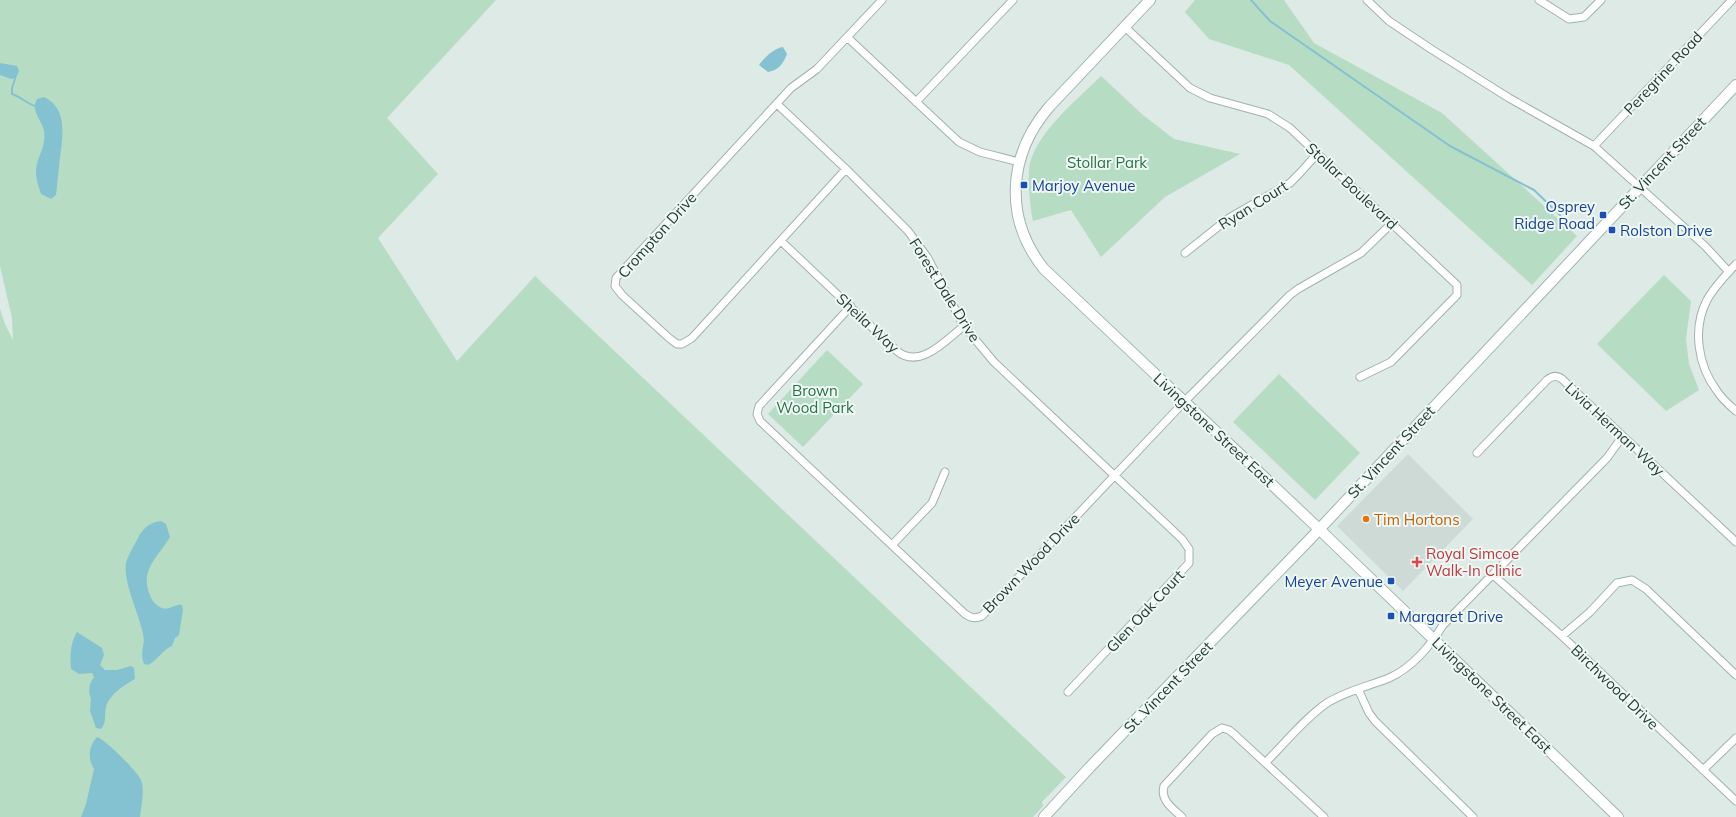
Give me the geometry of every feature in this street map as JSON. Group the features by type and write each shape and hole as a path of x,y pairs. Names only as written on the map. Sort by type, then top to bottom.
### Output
{"street":[{"name":"Crompton Drive","path":"846,169 692,338 682,344 677,344 668,338 622,295 615,286 616,278 791,88 816,69 882,0"},
{"path":"916,102 1014,0"},
{"name":"Livingstone Street East","path":"1150,0 1043,114 1028,137 1019,162 1015,194 1018,216 1025,239 1036,259 1044,269 1319,529 1618,817"},
{"path":"1367,0 1389,21 1431,49 1509,98 1594,146 1705,246 1729,272"},
{"path":"1539,0 1569,19 1584,17 1601,0"},
{"name":"Peregrine Road","path":"1594,146 1732,0"},
{"name":"Stollar Boulevard","path":"1124,27 1190,88 1210,98 1268,114 1290,128 1457,285 1458,295 1391,362 1360,377"},
{"path":"847,37 953,137 970,148 980,152 1019,162"},
{"name":"St. Vincent Street","path":"1044,817 1090,767 1319,529 1736,85"},
{"name":"Forest Dale Drive","path":"777,104 898,220 927,257 964,326 994,362 1114,476"},
{"name":"Ryan Court","path":"1185,253 1228,218 1290,183 1317,154"},
{"name":"Brown Wood Drive","path":"851,306 758,406 757,414 760,421 893,544 965,614 970,618 976,618 982,616 1184,402 1290,295 1360,253 1392,223"},
{"name":"Sheila Way","path":"782,241 897,350 907,357 922,357 964,326"},
{"path":"1736,264 1707,300 1700,324 1699,348 1706,372 1716,391 1736,411"},
{"name":"Livia Herman Way","path":"1478,453 1547,380 1554,376 1562,379 1622,437 1736,542"},
{"path":"1266,762 1321,707 1338,697 1389,678 1402,671 1434,639 1443,625 1607,458 1622,437"},
{"path":"893,544 932,503 945,472"},
{"name":"Glen Oak Court","path":"1068,692 1189,563 1189,549 1182,539 1114,476"},
{"name":"Birchwood Drive","path":"1493,575 1562,636 1736,801"},
{"path":"1562,636 1590,612 1617,583 1632,580 1646,589 1736,675"},
{"path":"1358,690 1369,713 1375,721 1474,817"},
{"path":"1182,817 1163,798 1162,792 1164,786 1217,730 1222,728 1229,730 1266,762 1324,817"},
{"path":"1703,770 1736,738"}],"shaded area":[{"path":"1408,454 1473,519 1403,591 1337,526"}],"green space":[{"path":"0,0 496,0 387,118 438,174 378,238 457,361 535,276 1066,777 1042,802 1043,806 1033,817 0,817 0,309 13,340 12,318 0,266"},
{"path":"1195,0 1284,0 1314,43 1442,113 1577,236 1532,285 1289,65 1209,39 1185,12"},
{"name":"Stollar Park","path":"1101,76 1143,115 1174,139 1240,154 1165,197 1101,257 1071,210 1033,221 1030,200 1029,168 1035,151 1050,127 1070,105"},
{"path":"1664,275 1691,301 1686,339 1689,364 1699,390 1666,411 1597,344"},
{"name":"Brown Wood Park","path":"827,350 863,384 803,447 768,414"},
{"path":"1279,374 1360,453 1315,500 1233,422"}],"water":[{"path":"783,47 787,54 782,64 778,68 768,72 759,65 766,56"},
{"path":"0,63 17,66 19,71 16,78 11,79 0,75"},
{"path":"44,97 58,110 62,128 56,195 51,199 41,194 36,176 37,163 43,148 44,131 35,108 35,103 37,99"},
{"path":"161,521 166,524 170,537 152,564 147,578 147,586 154,603 158,606 165,609 182,605 183,610 179,635 175,638 172,646 165,650 148,665 144,664 142,652 144,638 129,589 126,563 140,535 147,526"},
{"path":"77,632 102,648 104,655 100,665 105,670 117,670 131,666 134,668 135,679 126,684 110,698 105,710 105,721 101,729 96,728 90,711 91,699 89,692 90,684 94,677 92,673 79,674 71,669 71,650"},
{"path":"97,737 107,743 134,770 141,780 143,793 140,817 81,817 86,804 94,769 90,761 90,752 92,744"}],"waterway":[{"path":"1251,0 1270,21 1450,146 1534,190 1560,215"},
{"path":"15,79 12,94 35,106"}],"place":[{"name":"Marjoy Avenue","path":"1024,185"},
{"name":"Osprey Ridge Road","path":"1603,215"},
{"name":"Rolston Drive","path":"1612,230"},
{"name":"Tim Hortons","path":"1366,519"},
{"name":"Royal Simcoe Walk-In Clinic","path":"1417,562"},
{"name":"Meyer Avenue","path":"1391,581"},
{"name":"Margaret Drive","path":"1391,616"}]}
